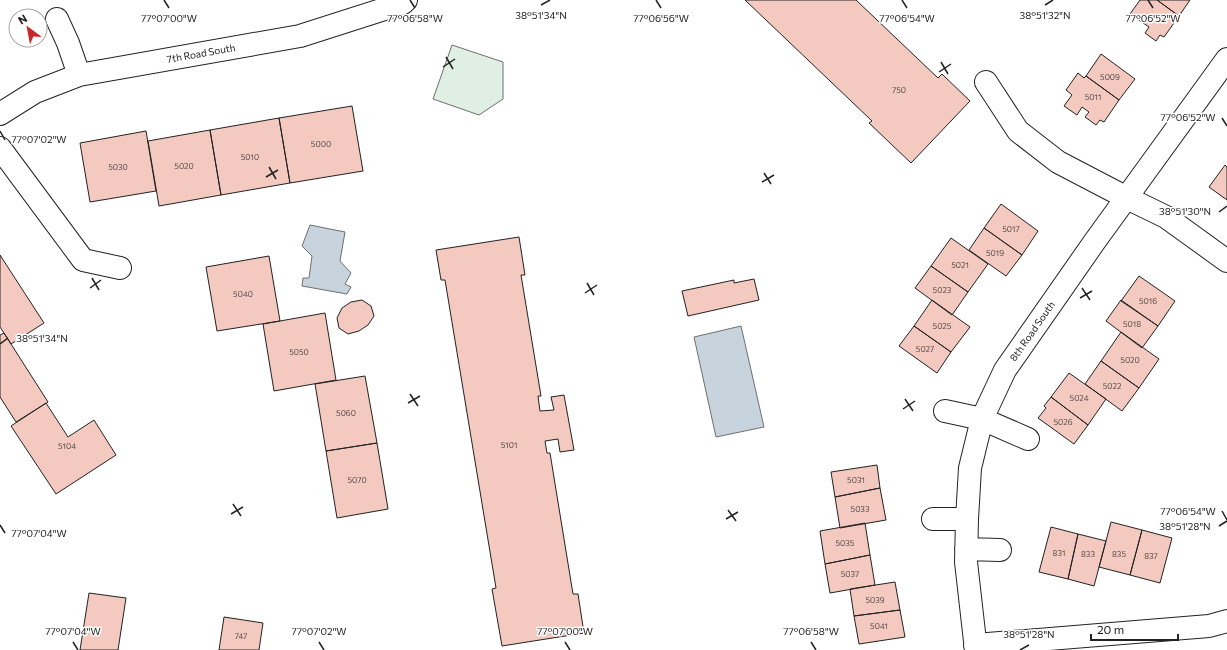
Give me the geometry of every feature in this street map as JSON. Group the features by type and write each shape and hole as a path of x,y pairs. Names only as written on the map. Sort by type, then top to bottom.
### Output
{"street":[{"name":"7th Road South","path":"0,114 35,92 79,75 300,36 403,3 406,0"},
{"path":"57,19 68,43 79,75"},
{"name":"8th Road South","path":"976,648 966,562 966,549 970,468 982,419 1005,370 1227,59"},
{"path":"986,82 1018,131 1058,162 1166,217 1227,261"},
{"path":"0,148 83,260 120,268"},
{"path":"945,410 982,419 1028,438"},
{"path":"933,520 967,519"},
{"path":"966,549 1000,550"},
{"path":"976,648 1218,623"}],"green space":[{"path":"452,45 503,62 503,99 479,115 433,99"}],"shaded area":[{"path":"310,225 345,232 340,261 351,273 345,284 351,287 347,294 302,286 303,278 309,278 312,256 302,246"},
{"path":"741,326 764,427 716,437 694,337"}],"building":[{"path":"745,0 856,0 938,78 942,74 970,101 911,163 869,123 872,121"},
{"path":"1140,0 1157,0 1179,16 1164,37 1160,35 1156,41 1145,33 1149,27 1130,14"},
{"path":"1157,0 1190,0 1179,16"},
{"path":"1101,54 1135,79 1119,100 1086,76"},
{"path":"1078,73 1084,78 1086,76 1119,100 1104,122 1100,120 1096,125 1085,117 1089,112 1082,107 1077,115 1064,106 1072,95 1066,90"},
{"path":"352,106 363,171 290,183 279,118"},
{"path":"279,118 290,183 221,195 210,130"},
{"path":"210,130 221,195 159,206 148,141"},
{"path":"146,131 156,191 90,202 80,143"},
{"path":"1225,165 1227,167 1227,200 1209,187"},
{"path":"1001,204 1038,231 1022,255 984,228"},
{"path":"984,228 1022,255 1006,276 969,250"},
{"path":"519,237 525,275 521,275 541,396 538,396 540,411 554,410 551,397 564,395 574,450 560,452 558,439 545,441 547,453 550,453 573,594 578,594 584,633 502,646 492,589 496,588 445,280 441,280 436,250"},
{"path":"951,238 988,264 968,292 931,266"},
{"path":"0,255 44,323 11,344 0,327"},
{"path":"269,256 280,321 217,331 206,267"},
{"path":"931,266 968,292 952,315 915,288"},
{"path":"1139,276 1175,301 1158,326 1121,301"},
{"path":"754,279 759,300 688,316 682,291 734,280 734,283"},
{"path":"362,300 371,306 374,316 368,325 359,331 348,334 339,328 337,318 342,308 351,302"},
{"path":"932,300 970,327 951,352 914,326"},
{"path":"1121,300 1158,326 1142,348 1106,321"},
{"path":"325,313 336,380 274,391 263,324"},
{"path":"914,326 951,352 937,373 899,346"},
{"path":"1121,332 1159,359 1139,388 1101,361"},
{"path":"4,333 48,402 16,422 0,397 0,335"},
{"path":"1101,361 1139,388 1122,411 1085,384"},
{"path":"1069,373 1106,399 1088,425 1051,397"},
{"path":"365,376 377,443 326,451 315,384"},
{"path":"1051,397 1088,425 1074,444 1038,418 1046,408 1044,406"},
{"path":"46,403 68,437 94,420 116,455 56,494 11,426"},
{"path":"377,443 388,509 337,518 326,451"},
{"path":"877,465 880,488 835,497 831,472"},
{"path":"880,488 886,520 840,528 835,497"},
{"path":"1111,522 1142,530 1130,575 1099,567"},
{"path":"865,523 870,555 825,564 820,531"},
{"path":"1051,527 1078,534 1068,579 1039,572"},
{"path":"1142,530 1172,538 1160,583 1130,575"},
{"path":"1078,534 1106,541 1094,586 1068,579"},
{"path":"870,555 875,585 830,593 825,564"},
{"path":"895,582 900,610 854,616 850,589"},
{"path":"89,593 126,598 118,650 80,650"},
{"path":"900,610 905,637 859,644 854,616"},
{"path":"224,617 263,623 259,650 219,650"}]}
